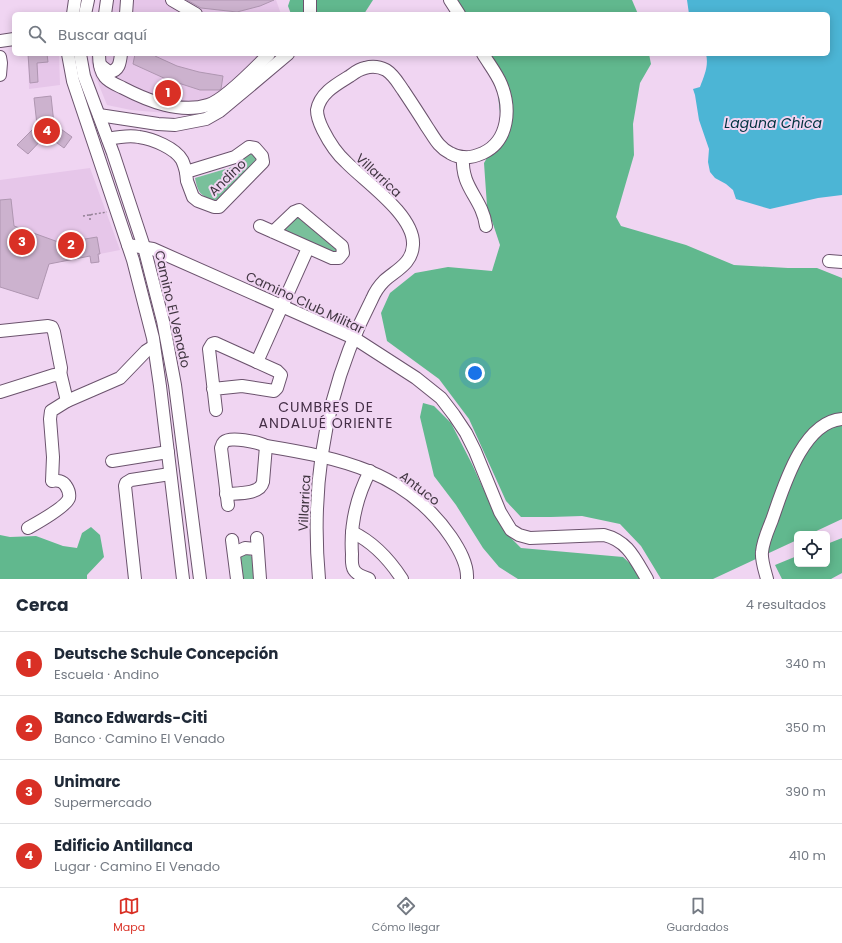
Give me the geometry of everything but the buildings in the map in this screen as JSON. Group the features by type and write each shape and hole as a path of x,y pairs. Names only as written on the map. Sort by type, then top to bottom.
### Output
{"street":[{"path":"73,12 75,0"},
{"path":"85,12 88,0"},
{"path":"105,12 107,0"},
{"path":"126,12 127,0"},
{"path":"172,0 193,12"},
{"path":"310,0 310,12"},
{"path":"450,0 458,12"},
{"path":"0,41 12,39"},
{"name":"Camino El Venado","path":"68,56 74,82 128,245 154,346 183,579"},
{"name":"Camino El Venado","path":"80,56 84,76 108,139 144,247 162,314 172,364 200,579"},
{"path":"99,60 109,72 115,70 120,64 121,56"},
{"path":"99,60 106,78 139,96 152,102 191,108 209,105 219,99 246,77 267,56"},
{"path":"99,115 158,124 175,125 206,119 220,111 286,56"},
{"path":"484,56 502,87 506,107 506,122 502,136 495,146 480,154 463,157 462,168 468,187 484,213 486,226"},
{"path":"0,57 0,75"},
{"name":"Villarrica","path":"319,579 317,510 321,456 334,395 345,361 371,300 379,287 409,259 413,246 413,236 395,208 335,151 318,120 317,109 322,98 331,88 360,69 372,66 383,69 395,78 438,144 450,153 463,157"},
{"name":"Andino","path":"108,139 120,136 139,137 175,152 182,160 193,197 198,201 217,207 263,162 264,159 255,148 249,147 235,157 186,172"},
{"path":"260,226 273,232 308,248 334,259 339,258 344,252 342,246 299,210 294,212 273,232"},
{"name":"Camino Club Militar","path":"128,245 153,249 354,338 416,378 432,390 447,405 466,433 500,512 511,530 519,536 530,538 604,535 614,537 631,552 646,579"},
{"path":"257,362 308,248"},
{"path":"829,261 842,262"},
{"path":"0,331 48,326 52,328 60,364 60,376 63,379 67,401"},
{"path":"213,389 242,386 275,391 281,376 280,373 257,362 215,344 210,344 209,349 213,389 216,410"},
{"path":"28,528 51,514 68,500 69,493 64,483 58,480 52,481 53,457 50,414 53,409 67,401 120,378 146,351 154,346"},
{"path":"0,392 54,375 60,376"},
{"path":"767,579 762,553 766,534 778,501 798,455 808,440 817,432 834,419 842,419"},
{"name":"Antuco","path":"266,446 263,482 261,488 227,499 221,448 225,441 236,440 260,443 266,446 346,462 382,477 417,501 439,522 459,550 466,564 467,579"},
{"path":"112,461 168,452"},
{"path":"370,471 356,505 352,532 353,568 356,573 370,579"},
{"path":"135,579 125,486 126,483 131,480 170,474"},
{"path":"352,532 366,540 380,551 402,579"},
{"path":"232,540 237,579"},
{"path":"234,553 257,544 260,579"}],"path":[{"path":"83,216 116,210"},
{"path":"90,214 90,220"}],"shaded area":[{"path":"100,0 276,0 280,12 98,12"},
{"path":"28,56 59,56 60,85 29,89"},
{"path":"91,56 275,56 199,112 177,114 131,110 107,105 94,73"},
{"path":"90,168 120,250 49,264 38,299 0,287 0,180"}],"green space":[{"path":"290,0 373,0 365,12 290,12 288,6"},
{"path":"455,0 632,0 637,12 464,12"},
{"path":"486,56 649,56 651,64 640,83 633,124 634,155 616,217 621,226 686,245 734,265 817,268 842,278 842,519 816,531 794,531 794,541 713,579 661,579 641,546 620,524 582,516 521,517 506,501 469,419 439,379 387,341 381,313 390,293 415,273 448,267 492,271 500,245 487,206 484,163 502,132 497,86"},
{"path":"251,152 257,158 256,163 218,199 214,201 200,193 195,178 239,165 237,161"},
{"path":"298,216 338,248 337,254 292,238 283,230"},
{"path":"423,403 434,406 451,423 472,464 497,519 508,535 521,548 623,557 636,569 640,579 518,579 499,567 483,548 456,505 434,476 420,417"},
{"path":"91,527 100,535 104,557 87,575 87,579 0,579 0,535 10,537 36,536 63,546 77,548 82,533"},
{"path":"842,538 842,573 831,579 782,579 775,565 794,557 794,567 830,567 830,543"},
{"path":"248,553 254,559 256,579 241,579 238,559 242,555"}],"water":[{"name":"Laguna Chica","path":"687,0 842,0 842,195 818,198 770,209 736,199 733,190 715,178 710,172 708,162 709,149 699,120 693,89 700,87 706,67 706,56 830,56 830,12 689,12"}],"place":[{"name":"Deutsche Schule Concepción","path":"168,93"},
{"name":"Edificio Antillanca","path":"47,131"},
{"name":"Unimarc","path":"22,242"},
{"name":"Banco Edwards-Citi","path":"71,245"}],"district":[{"name":"CUMBRES DE ANDALUÉ ORIENTE","path":"326,416"}]}
